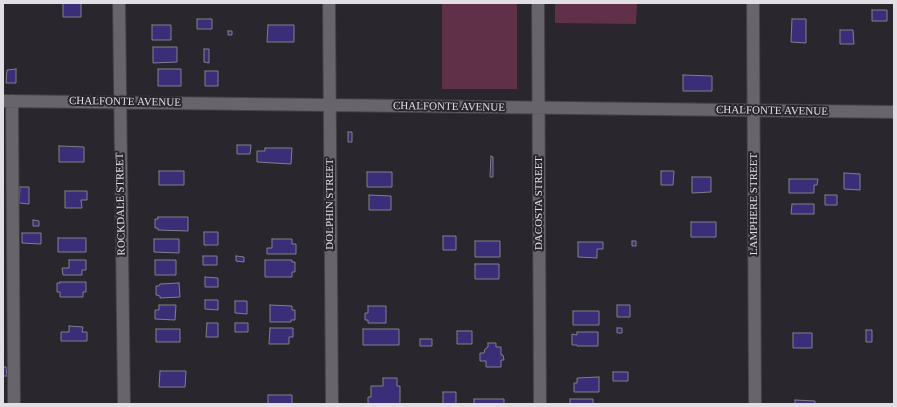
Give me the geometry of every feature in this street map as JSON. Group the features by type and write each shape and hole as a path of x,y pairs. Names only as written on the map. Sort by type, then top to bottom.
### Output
{"street":[{"name":"ROCKDALE STREET","path":"119,3 124,404"},
{"name":"DOLPHIN STREET","path":"329,3 332,404"},
{"name":"DACOSTA STREET","path":"538,3 540,404"},
{"name":"LAMPHERE STREET","path":"753,3 755,404"},
{"name":"CHALFONTE AVENUE","path":"8,101 894,112"},
{"path":"8,101 14,404"}],"shaded area":[{"path":"442,3 517,3 517,89 442,89"},
{"path":"555,3 637,3 636,24 555,23"}],"building":[{"path":"63,3 81,3 81,17 63,17"},
{"path":"872,10 887,10 887,21 872,21"},
{"path":"197,19 212,19 212,29 197,29"},
{"path":"792,19 806,19 806,43 791,42"},
{"path":"152,25 171,25 171,40 152,40"},
{"path":"268,25 294,25 294,42 267,42"},
{"path":"840,30 853,30 854,44 840,44"},
{"path":"228,31 232,31 232,35 228,35"},
{"path":"153,47 177,47 177,62 153,63"},
{"path":"204,49 209,49 209,63 204,62"},
{"path":"16,69 16,83 6,83 7,70"},
{"path":"158,69 181,69 181,86 158,86"},
{"path":"205,71 218,71 218,86 205,86"},
{"path":"683,75 712,76 712,91 683,91"},
{"path":"348,132 352,132 352,142 348,142"},
{"path":"237,145 251,145 250,154 237,154"},
{"path":"59,146 84,147 84,162 59,162"},
{"path":"265,148 292,148 291,164 257,162 257,151 265,151"},
{"path":"491,156 493,157 493,177 490,177"},
{"path":"159,171 184,171 184,185 159,185"},
{"path":"661,171 674,171 673,185 661,185"},
{"path":"367,172 392,172 392,187 367,187"},
{"path":"844,173 860,174 860,190 844,189"},
{"path":"692,177 711,177 711,192 692,193"},
{"path":"789,179 818,179 817,185 814,185 814,193 789,193"},
{"path":"20,187 29,187 29,204 19,203"},
{"path":"65,191 87,191 87,200 81,200 82,208 65,208"},
{"path":"369,195 391,196 391,210 369,210"},
{"path":"825,195 837,195 837,205 825,205"},
{"path":"792,204 814,204 814,214 791,214"},
{"path":"158,217 188,217 188,231 158,230 158,228 155,228 155,219 158,219"},
{"path":"33,220 39,221 39,226 33,226"},
{"path":"691,222 716,222 716,237 691,237"},
{"path":"204,232 218,232 218,245 204,245"},
{"path":"22,233 41,233 41,244 22,243"},
{"path":"443,236 456,236 456,250 443,250"},
{"path":"58,238 86,238 86,252 58,252"},
{"path":"154,239 179,239 179,253 154,252"},
{"path":"272,239 292,239 292,244 296,244 296,254 267,254 267,248 272,248"},
{"path":"475,241 500,241 500,257 475,257"},
{"path":"632,241 636,241 636,246 632,246"},
{"path":"578,242 603,242 603,249 597,249 597,258 578,257"},
{"path":"203,256 217,256 217,265 203,265"},
{"path":"236,256 244,257 244,262 236,261"},
{"path":"69,260 86,260 86,270 82,270 82,275 63,275 62,268 69,268"},
{"path":"155,260 176,260 176,275 155,275"},
{"path":"265,260 292,260 292,262 295,262 295,272 292,272 292,277 265,277"},
{"path":"475,264 499,264 499,279 475,279"},
{"path":"205,277 218,278 218,287 205,287"},
{"path":"86,282 86,292 83,292 83,297 60,297 60,292 57,292 57,283"},
{"path":"179,283 180,297 160,298 160,296 156,295 156,286 159,286 160,284"},
{"path":"205,300 218,300 218,310 205,309"},
{"path":"235,301 247,301 247,314 235,313"},
{"path":"159,305 176,305 175,320 155,319 155,310 159,310"},
{"path":"270,305 292,306 292,310 295,310 295,320 291,320 291,322 270,322"},
{"path":"617,305 630,305 630,317 617,317"},
{"path":"368,306 386,306 386,323 368,323 368,320 365,320 365,313 368,313"},
{"path":"573,311 599,311 599,325 573,325"},
{"path":"207,323 218,323 218,337 206,337"},
{"path":"235,323 248,323 248,332 235,332"},
{"path":"69,326 83,327 82,332 87,332 87,341 61,341 61,332 69,332"},
{"path":"270,328 293,328 293,337 289,337 289,344 269,344"},
{"path":"617,328 622,328 622,333 617,333"},
{"path":"156,329 180,329 180,342 156,342"},
{"path":"363,329 399,329 399,345 363,345"},
{"path":"866,330 872,330 872,342 866,342"},
{"path":"457,331 472,331 472,344 457,344"},
{"path":"577,332 598,332 598,346 572,345 572,334 577,335"},
{"path":"793,333 812,333 812,348 793,348"},
{"path":"420,339 432,339 432,346 420,346"},
{"path":"488,343 496,343 496,347 501,347 501,355 503,355 504,360 501,360 501,367 486,367 486,361 480,361 480,353 484,353 485,349 488,347"},
{"path":"3,367 6,367 7,376 3,376"},
{"path":"160,371 186,371 185,387 159,387"},
{"path":"613,372 628,372 628,381 613,381"},
{"path":"599,377 599,392 574,392 574,383 577,383 577,378"},
{"path":"383,378 397,378 397,386 400,386 400,404 368,404 368,397 371,397 371,386 383,386"},
{"path":"443,392 456,392 456,404 443,404"},
{"path":"268,395 292,395 292,404 268,404"},
{"path":"474,399 504,399 504,404 474,404"},
{"path":"570,399 593,399 593,404 570,404"},
{"path":"795,400 815,401 815,404 795,404"}]}
